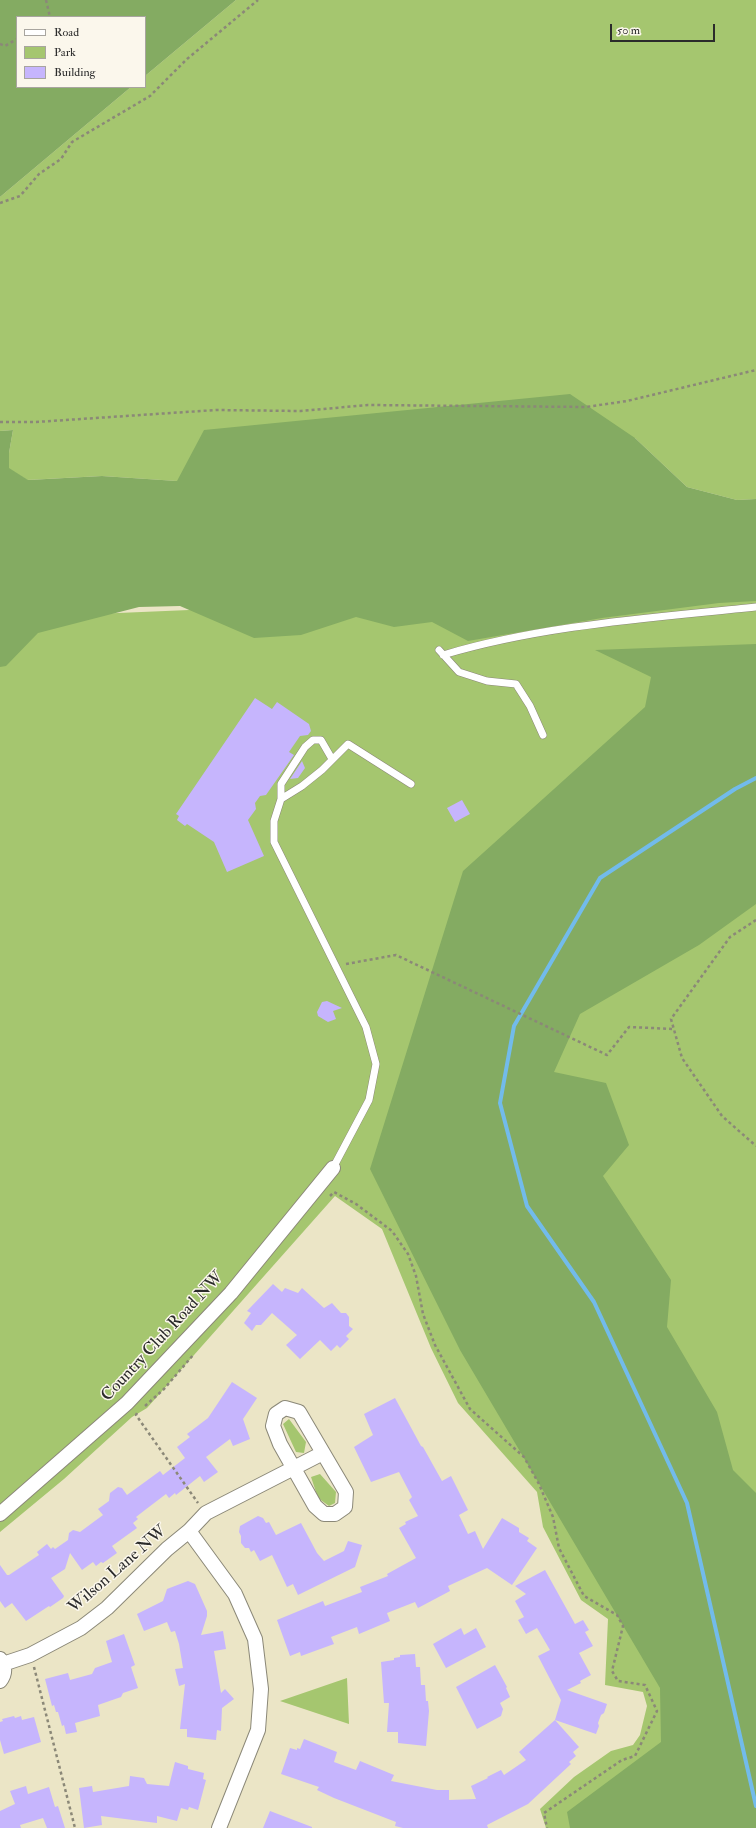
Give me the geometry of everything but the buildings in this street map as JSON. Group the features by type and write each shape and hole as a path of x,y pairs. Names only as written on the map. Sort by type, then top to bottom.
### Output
{"street":[{"name":"Country Club Road NW","path":"0,1514 128,1403 231,1293 333,1168"},
{"path":"285,1408 299,1412 323,1453 346,1492 345,1507 335,1514 324,1514 315,1506 280,1444 273,1426 276,1414 285,1408"},
{"name":"Wilson Lane NW","path":"0,1681 4,1674 2,1662 30,1655 81,1628 107,1608 167,1549 189,1531 206,1513 323,1453"},
{"name":"Wilson Lane NW","path":"189,1531 235,1594 255,1640 261,1689 258,1730 219,1828"}],"lane":[{"path":"543,735 530,706 516,684 487,681 459,672 441,652 566,629 648,618 756,608"},
{"path":"332,759 321,740 313,740 305,747 281,784 281,799 274,821 274,842 366,1027 376,1064 369,1100 333,1168"},
{"path":"281,799 302,786 348,744 411,784"}],"path":[{"path":"46,0 50,16"},
{"path":"0,203 20,196 39,174 62,159 72,142 150,96 187,58 258,0"},
{"path":"0,44 5,46 16,39"},
{"path":"0,422 36,422 216,410 301,411 368,405 586,407 627,401 756,370"},
{"path":"756,920 730,937 671,1019 682,1058 722,1116 756,1146"},
{"path":"335,966 396,955 607,1055 630,1027 674,1029"},
{"path":"326,1200 334,1192 356,1204 392,1231 404,1248 416,1276 423,1314 435,1345 470,1409 524,1457 539,1484 553,1517 559,1548 584,1596 617,1615 623,1626 612,1671 618,1681 645,1685 657,1711 636,1756 622,1760 544,1813 547,1828"},
{"path":"195,1353 164,1389 136,1415 206,1513"},
{"path":"30,1655 75,1828"}],"green space":[{"path":"0,0 236,0 146,75 146,16 16,16 16,88 130,88 0,197"},
{"path":"236,0 756,0 756,499 737,500 687,487 635,438 177,481 102,476 27,480 9,469 9,453 13,430 0,431 0,197 130,88 146,88 146,75"},
{"path":"570,394 635,438 687,487 737,500 756,499 756,601 719,603 602,618 468,641 432,622 394,627 356,617 301,635 254,638 180,606 139,607 38,633 6,666 0,667 0,431 13,430 9,453 9,468 28,480 102,476 177,481 204,430"},
{"path":"756,586 756,1828 546,1828 540,1809 574,1777 611,1751 633,1745 640,1735 647,1706 643,1692 605,1685 608,1619 581,1600 543,1527 537,1492 458,1403 431,1348 382,1229 335,1196 147,1408 132,1417 64,1479 0,1532 0,618"},
{"path":"756,644 756,904 699,945 580,1014 554,1072 606,1083 629,1145 603,1176 671,1280 667,1327 717,1412 733,1470 756,1493 756,1828 570,1828 567,1812 661,1742 660,1688 460,1350 370,1169 463,871 645,707 651,677 595,650"},
{"path":"289,1419 306,1442 304,1453 296,1452 283,1424"},
{"path":"320,1474 336,1492 335,1503 329,1506 318,1498 311,1477"},
{"path":"347,1678 349,1724 280,1701"}],"waterway":[{"path":"756,778 735,789 600,878 514,1026 500,1103 527,1206 594,1302 687,1503 756,1806"}]}
